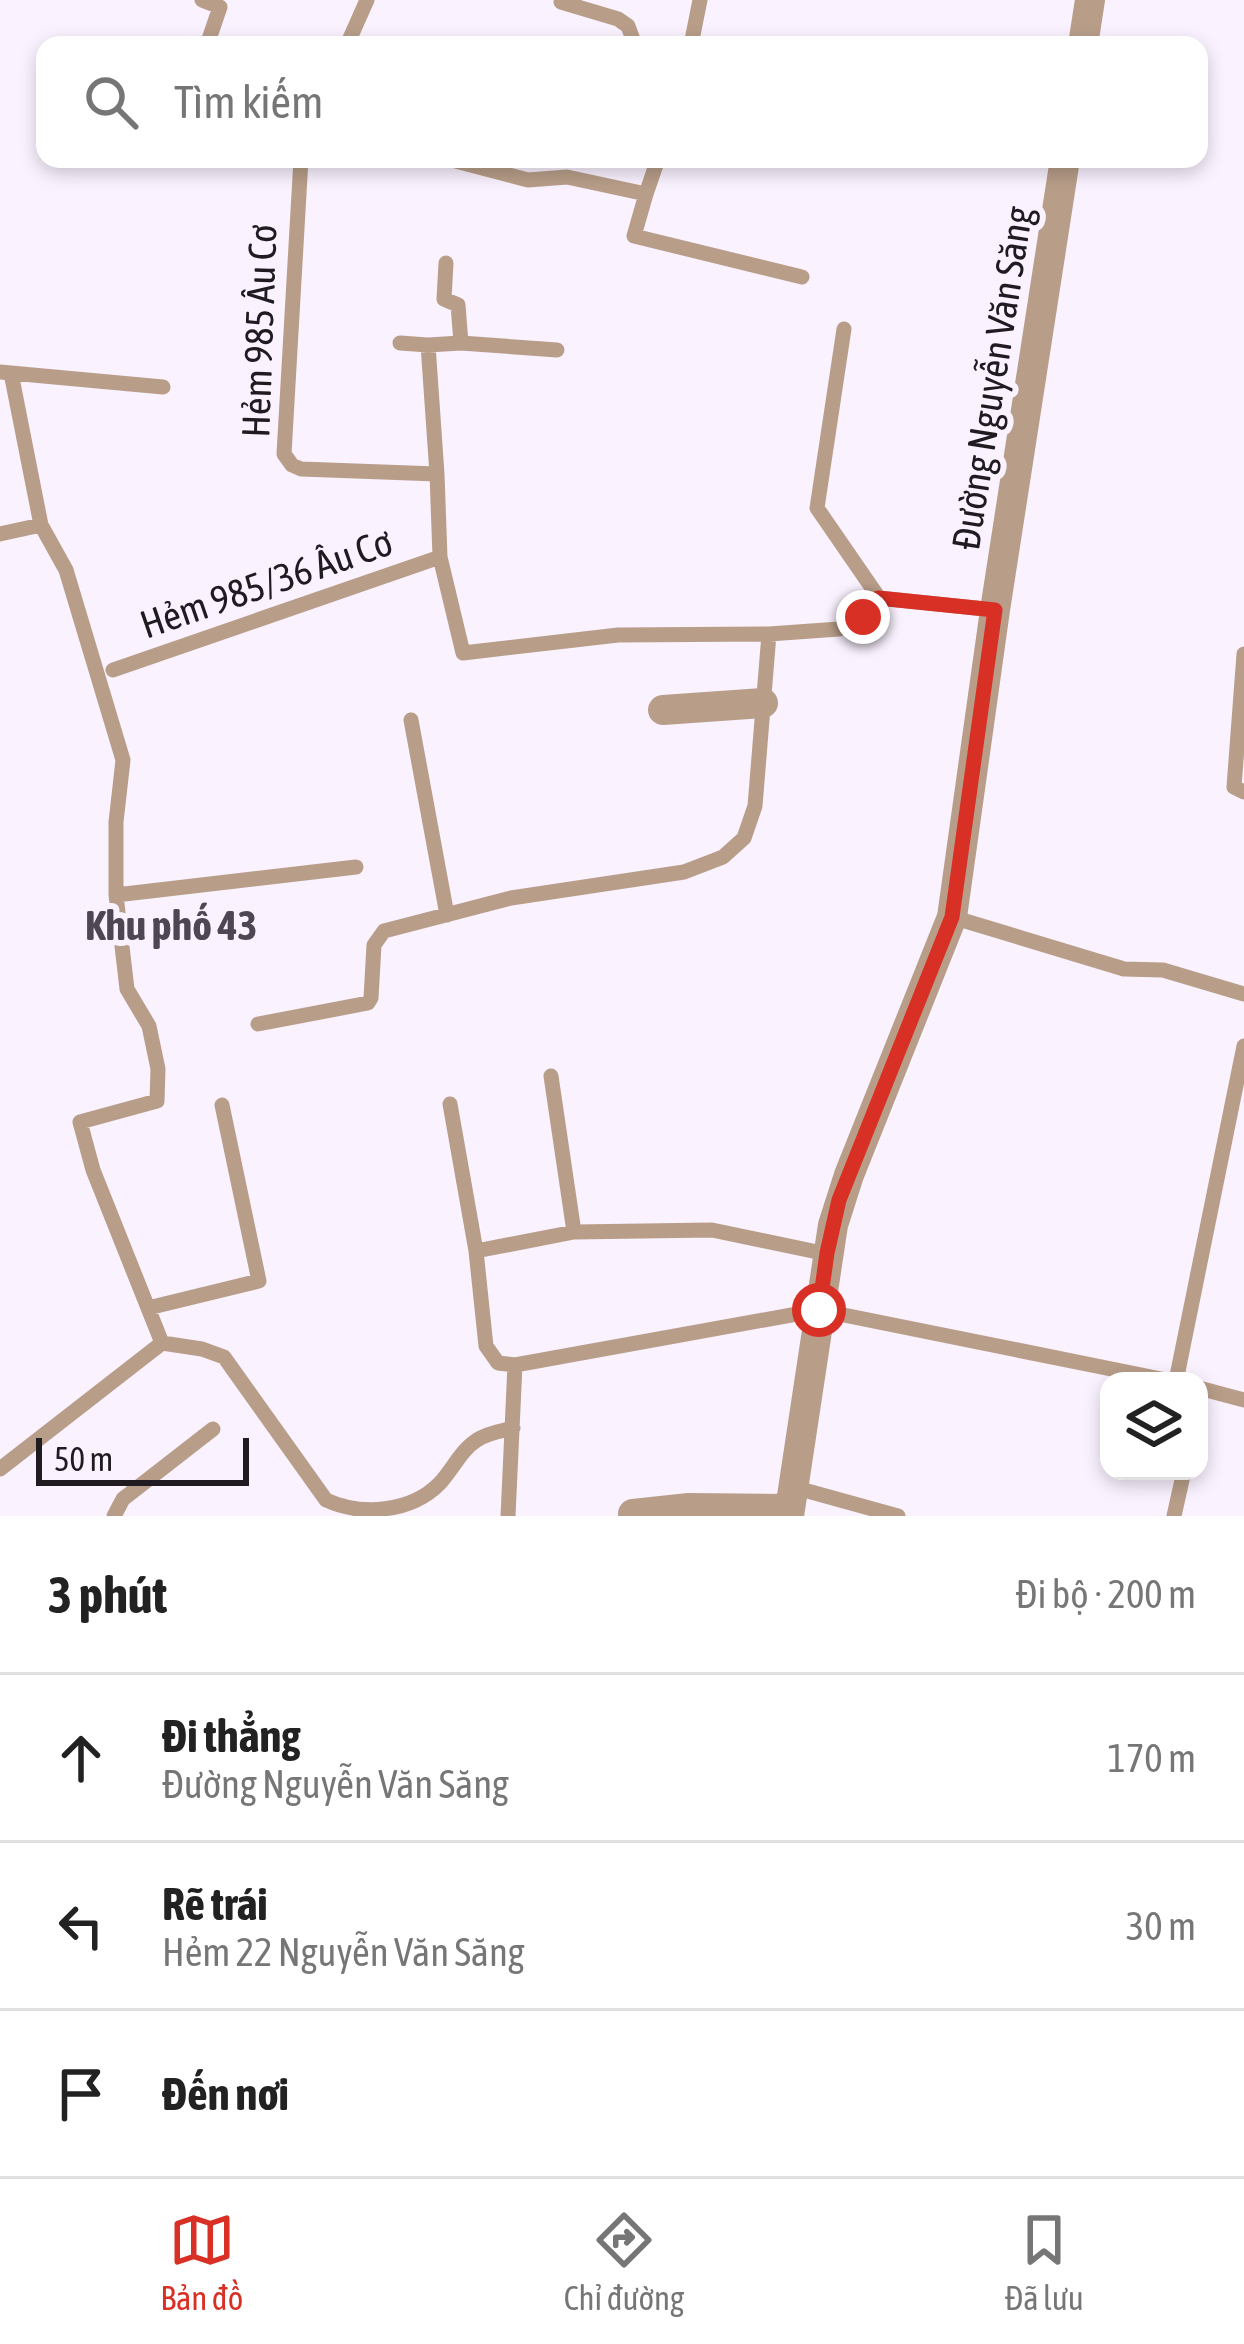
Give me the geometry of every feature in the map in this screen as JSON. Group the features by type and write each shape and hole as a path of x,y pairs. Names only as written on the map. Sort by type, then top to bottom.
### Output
{"street":[{"path":"1084,36 1090,0"},
{"name":"Đường Nguyễn Văn Săng","path":"791,1504 827,1253 844,1188 952,917 1065,168"},
{"path":"663,710 763,703"},
{"path":"633,1514 791,1504"}],"lane":[{"path":"202,0 220,7 210,36"},
{"path":"351,36 367,0"},
{"path":"693,36 700,0"},
{"path":"561,2 618,20 628,26 632,36"},
{"name":"Hẻm 985 Âu Cơ","path":"300,168 284,454 302,469 436,474"},
{"path":"482,168 527,180 567,177 646,194"},
{"path":"655,168 634,236 802,277"},
{"path":"446,263 444,299 458,305 461,343"},
{"path":"844,329 817,508 878,598"},
{"path":"400,343 557,350"},
{"path":"428,345 440,557 464,653 618,635 839,629 863,617 878,598"},
{"path":"162,1342 93,1170 80,1122 157,1101 158,1069 149,1026 127,988 116,895 116,821 124,760 66,570 41,525 5,372 163,387"},
{"path":"0,534 41,525"},
{"name":"Hẻm 985/36 Âu Cơ","path":"113,670 440,557"},
{"path":"878,598 995,610"},
{"path":"258,1024 368,1003 374,945 384,931 511,898 684,872 723,857 744,838 755,806 769,634"},
{"path":"1244,658 1234,787 1244,792"},
{"path":"411,720 447,915"},
{"path":"116,895 356,868"},
{"path":"952,917 1124,969 1163,970 1244,994"},
{"path":"1176,1372 1244,1046"},
{"path":"550,1076 574,1232"},
{"path":"450,1104 476,1251 486,1346 498,1363 515,1366 819,1310 1129,1372"},
{"path":"148,1308 259,1281 222,1105"},
{"path":"476,1251 574,1232 712,1230 827,1253"},
{"path":"0,1469 162,1342 224,1357 326,1500 341,1509 389,1510 416,1502 470,1445 482,1436 513,1428"},
{"path":"508,1516 515,1366"},
{"path":"1208,1395 1244,1400"},
{"path":"114,1516 123,1499 213,1429"},
{"path":"1174,1516 1182,1480"},
{"path":"791,1504 898,1516"}],"district":[{"name":"Khu phố 43","path":"171,925"}],"route":[{"path":"819,1310 839,1200 952,917 995,610 878,598 863,617"}]}
